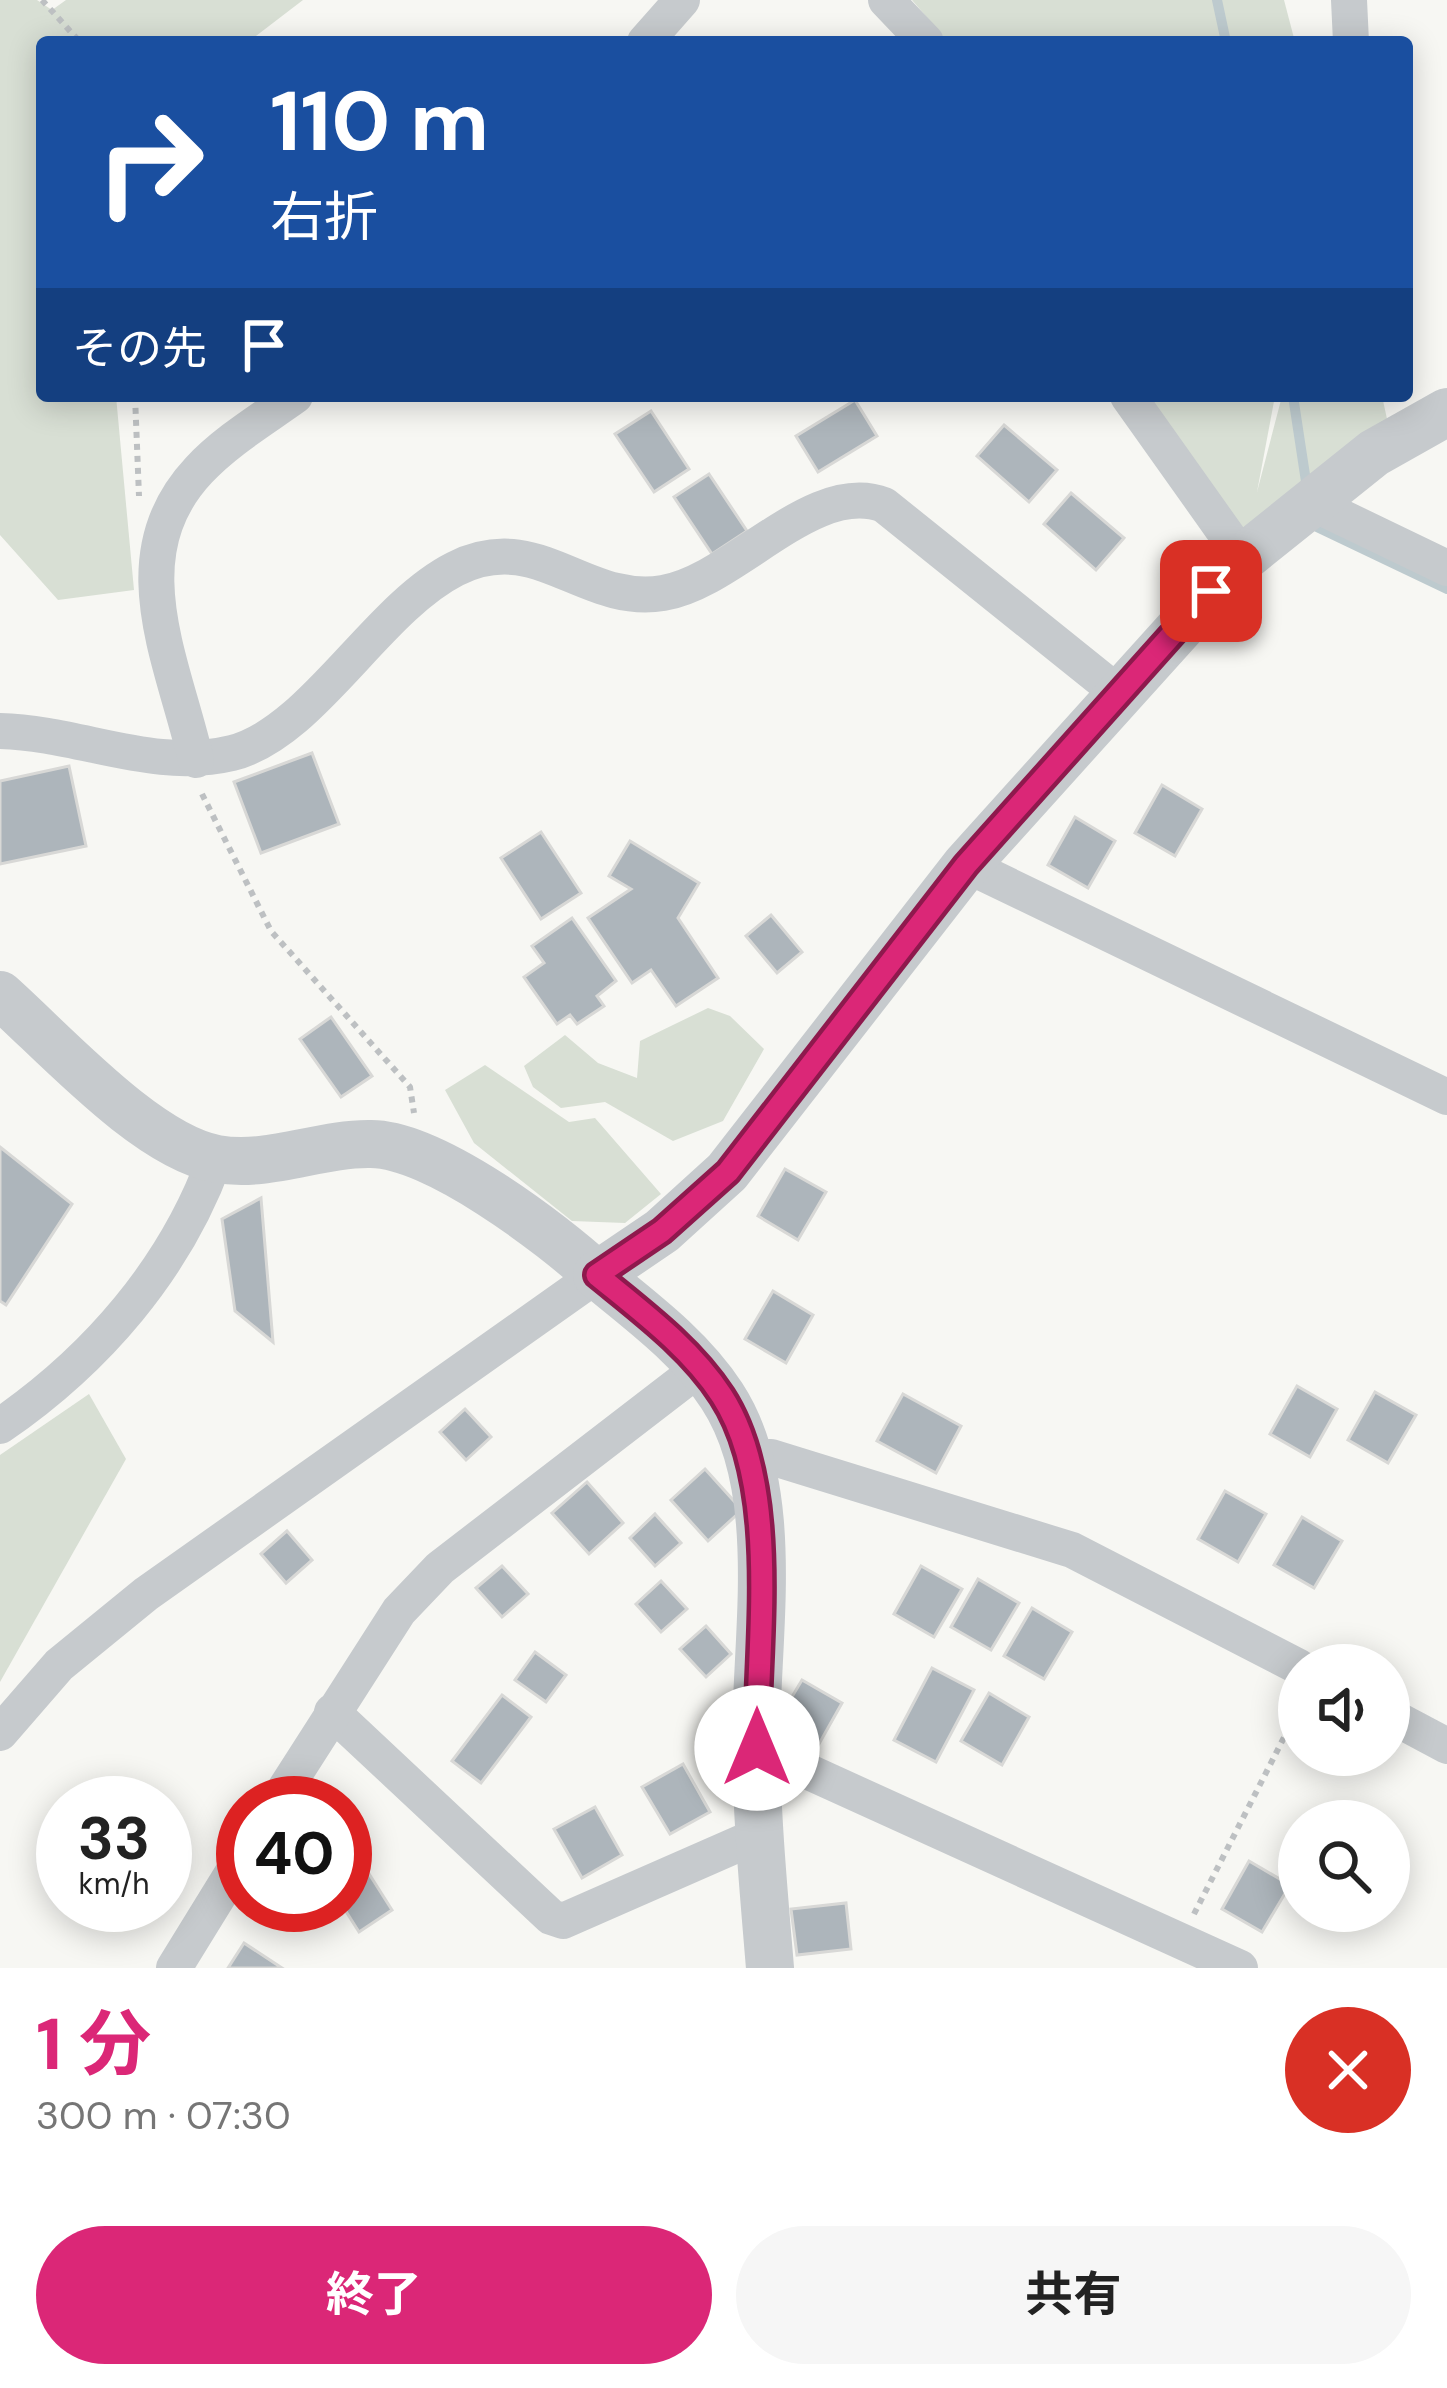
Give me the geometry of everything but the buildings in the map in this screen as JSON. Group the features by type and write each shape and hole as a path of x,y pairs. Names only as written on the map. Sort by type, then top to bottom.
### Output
{"street":[{"path":"650,36 682,0"},
{"path":"886,0 920,36"},
{"path":"1349,0 1351,36"},
{"path":"194,767 153,584 158,532 170,507 200,469 287,402"},
{"path":"1132,402 1243,558"},
{"path":"0,1733 59,1665 146,1594 662,1231 728,1172 966,865 1117,692 1243,558 1324,501 1420,413"},
{"path":"0,731 51,733 194,767 274,732 409,599 478,557 508,555 556,564 603,590 663,593 702,582 842,500 884,505 1117,692"},
{"path":"1324,501 1447,568"},
{"path":"966,865 1447,1096"},
{"path":"0,995 157,1132 215,1159 284,1159 375,1143 422,1158 495,1200 597,1275 700,1368 722,1396 752,1460 760,1521 757,1748 770,1968"},
{"path":"0,1426 82,1360 137,1298 170,1257 215,1159"},
{"path":"293,1776 399,1611 440,1568 700,1368"},
{"path":"752,1460 771,1457 1072,1550 1278,1656"},
{"path":"332,1712 551,1917 563,1922 759,1835"},
{"path":"1410,1726 1447,1746"},
{"path":"757,1748 1240,1968"},
{"path":"174,1968 216,1900"}],"path":[{"path":"42,0 75,36"},
{"path":"135,402 140,515"},
{"path":"194,767 271,931 410,1087 422,1158"},
{"path":"1181,1939 1278,1749"}],"shaded area":[{"path":"0,0 37,0 52,10 66,0 303,0 256,36 36,36 36,402 117,402 134,590 58,600 0,535"},
{"path":"912,0 1284,0 1293,36 943,36"},
{"path":"1144,402 1274,402 1257,492 1280,402 1383,402 1389,428 1243,558"},
{"path":"708,1008 730,1016 764,1049 723,1121 673,1141 605,1102 561,1108 533,1087 524,1066 565,1035 598,1063 637,1078 640,1041"},
{"path":"485,1065 569,1122 595,1118 661,1194 625,1223 572,1221 474,1143 445,1090"},
{"path":"89,1394 126,1459 0,1682 0,1455"}],"waterway":[{"path":"1217,0 1225,36"},
{"path":"1294,402 1307,488"},
{"path":"1315,517 1317,527 1447,589"}],"route":[{"path":"757,1748 760,1521 752,1460 722,1396 700,1368 650,1318 597,1275 662,1231 728,1172 966,865 1211,591"}]}
